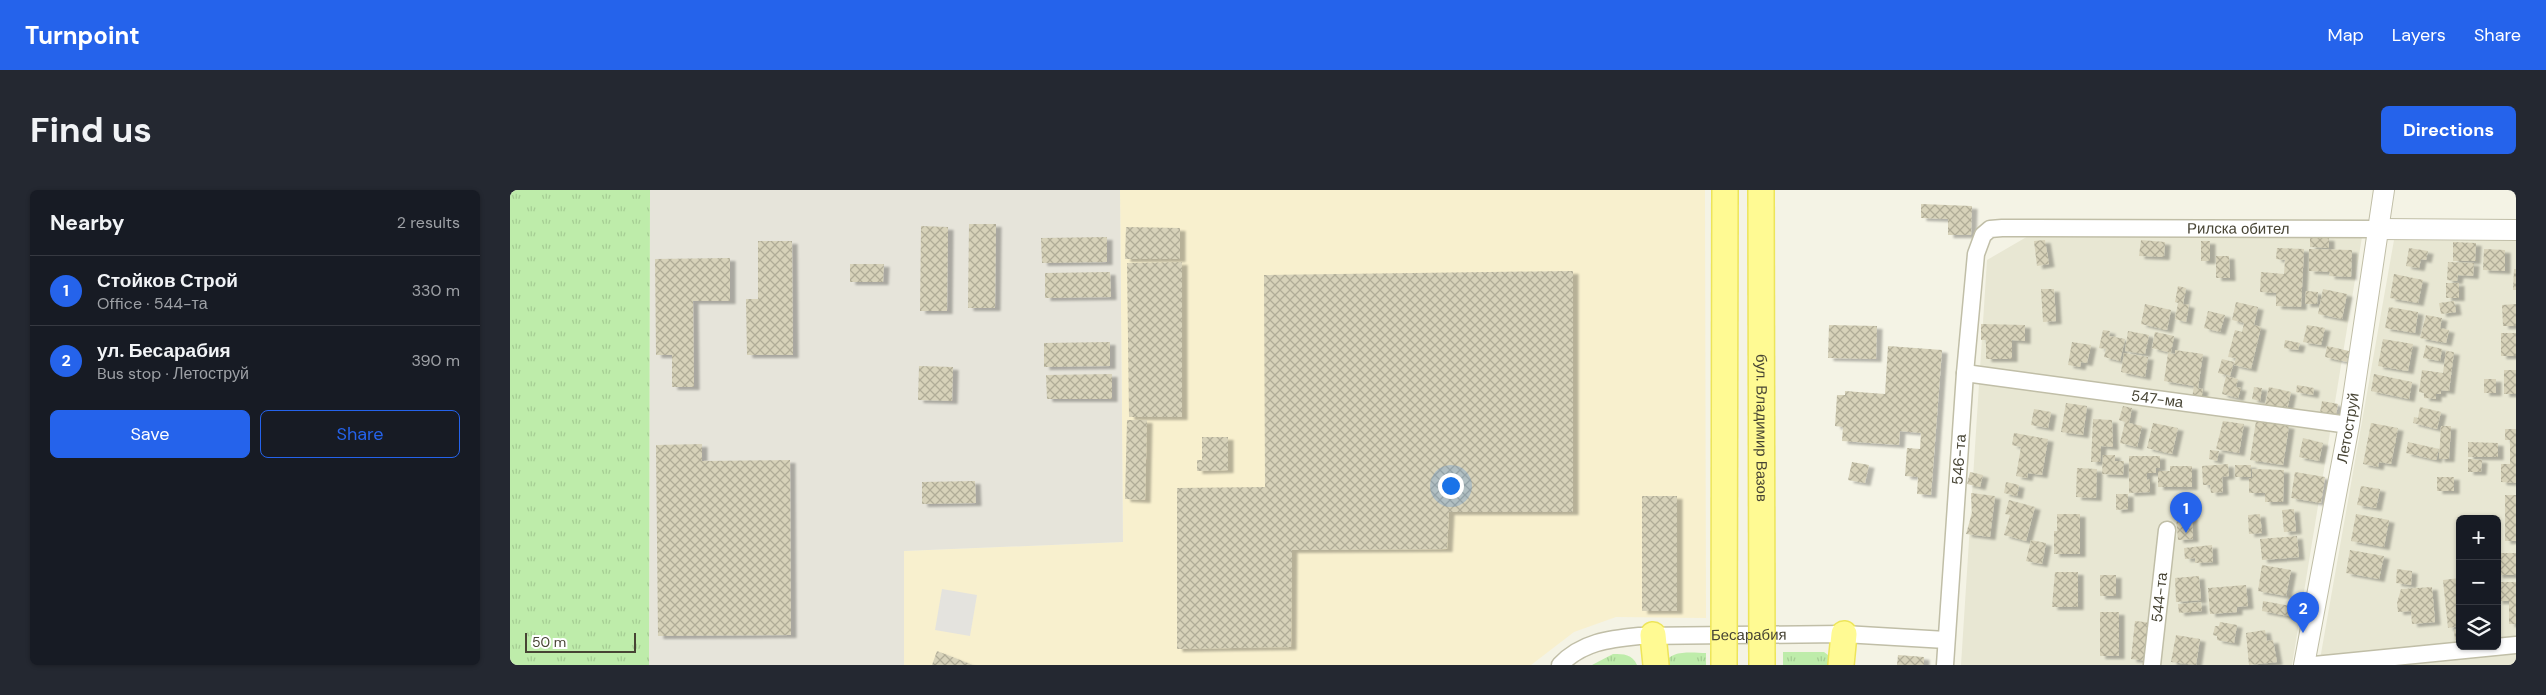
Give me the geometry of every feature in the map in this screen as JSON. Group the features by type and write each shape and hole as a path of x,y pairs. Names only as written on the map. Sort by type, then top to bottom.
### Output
{"main road":[{"path":"1724,665 1725,190"},
{"name":"бул. Владимир Вазов","path":"1761,190 1762,665"},
{"path":"1841,665 1844,634"},
{"path":"1653,635 1656,665"}],"street":[{"name":"Летоструй","path":"2304,665 2349,426 2384,190"},
{"name":"Рилска обител","path":"1976,254 1983,235 1990,229 2002,228 2516,230"},
{"name":"546-та","path":"1945,665 1965,373 1976,254"},
{"name":"547-ма","path":"1965,373 2349,426"},
{"name":"544-та","path":"2152,665 2167,530"},
{"name":"Бесарабия","path":"1560,665 1577,650 1592,644 1608,639 1653,635 1844,634 1946,640"},
{"path":"2314,665 2413,660 2516,645"}],"shaded area":[{"path":"650,190 1120,190 1123,542 904,551 904,665 649,665"},
{"path":"1120,190 1705,190 1706,618 1616,617 1574,632 1531,665 904,665 904,551 1123,542"},
{"path":"2030,235 2362,237 2292,665 1961,665 1987,260"},
{"path":"2394,240 2516,241 2516,665 2319,665"},
{"path":"942,589 977,595 970,636 935,630"}],"green space":[{"path":"510,190 650,190 649,665 510,665"},
{"path":"1783,652 1824,652 1828,655 1828,665 1783,665"},
{"path":"1706,653 1706,665 1665,665 1671,656 1676,654"},
{"path":"1613,654 1627,655 1637,665 1592,665"}],"building":[{"path":"1921,204 1972,206 1971,235 1948,235 1948,219 1921,218"},
{"path":"969,224 996,224 995,308 968,308"},
{"path":"921,226 948,227 947,311 920,311"},
{"path":"1126,227 1180,228 1180,259 1125,259"},
{"path":"1107,237 1107,262 1042,263 1041,238"},
{"path":"2310,237 2329,238 2329,248 2310,247"},
{"path":"2045,240 2049,264 2037,266 2034,241"},
{"path":"2141,240 2165,242 2164,257 2139,256"},
{"path":"758,241 792,241 793,355 747,355 746,299 758,299"},
{"path":"2201,241 2210,241 2210,261 2201,261"},
{"path":"2453,242 2476,243 2475,261 2453,261"},
{"path":"2277,248 2304,249 2301,307 2276,306 2276,293 2260,292 2261,272 2284,274 2285,260 2276,259"},
{"path":"2409,248 2428,251 2426,260 2421,259 2419,268 2406,266"},
{"path":"2309,249 2352,250 2351,277 2329,276 2330,272 2309,271"},
{"path":"2484,249 2505,250 2505,271 2483,270"},
{"path":"2216,256 2229,256 2230,278 2216,278"},
{"path":"730,258 730,301 693,301 694,387 672,387 672,355 656,355 655,259"},
{"path":"1182,262 1182,417 1129,417 1127,263"},
{"path":"2448,262 2474,263 2473,276 2458,275 2457,281 2447,280"},
{"path":"850,264 884,264 883,282 850,282"},
{"path":"2514,269 2516,269 2516,290 2513,290"},
{"path":"1573,271 1573,512 1449,512 1447,549 1292,550 1291,647 1177,649 1177,488 1265,487 1264,275"},
{"path":"1110,272 1111,297 1045,298 1045,273"},
{"path":"2394,274 2423,280 2418,303 2390,298"},
{"path":"2446,283 2459,283 2459,298 2446,298"},
{"path":"2178,286 2186,288 2183,304 2189,305 2186,322 2175,319 2178,303 2175,302"},
{"path":"2041,289 2054,289 2056,321 2043,322"},
{"path":"2323,289 2347,294 2342,319 2318,314"},
{"path":"2306,291 2318,292 2317,304 2305,304"},
{"path":"2454,301 2456,312 2441,314 2439,303"},
{"path":"2236,302 2258,307 2254,325 2261,327 2251,369 2234,365 2236,358 2228,357 2235,330 2242,332 2244,323 2232,320"},
{"path":"2145,304 2171,310 2167,330 2141,324"},
{"path":"2516,304 2516,326 2503,326 2502,305"},
{"path":"2389,307 2418,312 2415,333 2385,328"},
{"path":"2208,311 2225,315 2220,332 2204,328"},
{"path":"2426,315 2442,318 2440,328 2449,330 2446,343 2420,338"},
{"path":"1981,324 2025,325 2025,341 2012,340 2012,359 1986,359 1986,340 1981,340"},
{"path":"1829,325 1877,326 1876,359 1828,358"},
{"path":"2307,325 2325,328 2321,345 2303,342"},
{"path":"2103,330 2110,331 2109,336 2125,339 2120,361 2104,357 2106,349 2099,348"},
{"path":"2128,331 2149,335 2145,354 2125,351"},
{"path":"2155,332 2174,336 2171,353 2152,348"},
{"path":"2501,333 2516,333 2516,356 2501,356"},
{"path":"2383,339 2413,344 2408,371 2378,366"},
{"path":"2285,340 2300,343 2298,350 2284,348"},
{"path":"1110,342 1110,366 1044,367 1044,343"},
{"path":"2072,342 2091,345 2087,363 2081,362 2080,367 2068,365"},
{"path":"2426,345 2442,349 2440,361 2423,358"},
{"path":"1888,346 1942,350 1931,495 1917,494 1918,477 1905,476 1907,448 1920,449 1921,433 1900,431 1899,445 1842,441 1843,427 1835,426 1837,395 1845,395 1845,391 1885,394"},
{"path":"2327,346 2349,351 2347,362 2325,357"},
{"path":"2175,350 2203,354 2198,388 2203,389 2201,400 2192,398 2194,386 2164,381 2168,353 2175,354"},
{"path":"2446,351 2454,352 2449,391 2441,390 2441,394 2436,394 2436,399 2424,398 2424,393 2419,392 2422,370 2443,373"},
{"path":"2124,353 2148,357 2145,377 2121,372"},
{"path":"2222,359 2234,362 2230,376 2218,373"},
{"path":"919,366 953,367 952,401 918,400"},
{"path":"2504,370 2516,370 2516,394 2504,394"},
{"path":"1112,374 1112,399 1047,399 1046,375"},
{"path":"2374,374 2412,382 2409,399 2371,391"},
{"path":"2226,376 2238,379 2236,387 2241,388 2238,398 2222,394"},
{"path":"2484,379 2496,379 2496,393 2484,393"},
{"path":"2297,385 2314,388 2313,395 2296,392"},
{"path":"2254,387 2262,388 2260,401 2252,399"},
{"path":"2269,387 2291,392 2287,410 2265,405"},
{"path":"2322,401 2338,404 2336,416 2320,413"},
{"path":"2066,403 2087,406 2083,435 2061,432"},
{"path":"2123,406 2132,408 2129,423 2142,426 2137,447 2120,443 2125,422 2119,420"},
{"path":"2420,407 2441,412 2437,429 2413,423 2414,417 2418,418"},
{"path":"2034,409 2051,412 2048,428 2031,425"},
{"path":"2093,419 2112,420 2113,447 2101,446 2100,462 2091,462"},
{"path":"1127,420 1147,420 1145,500 1125,499"},
{"path":"2223,421 2244,424 2239,453 2216,449"},
{"path":"2256,421 2289,426 2283,465 2250,460"},
{"path":"2153,423 2178,428 2172,454 2147,448"},
{"path":"2371,423 2398,428 2391,464 2379,462 2378,467 2363,464"},
{"path":"2441,426 2451,426 2449,459 2439,459"},
{"path":"2505,429 2516,429 2516,483 2501,482 2501,464 2510,464 2510,440 2505,440"},
{"path":"2014,433 2048,439 2042,475 2028,473 2027,478 2016,476 2021,447 2012,445"},
{"path":"1202,437 1228,437 1228,470 1197,471 1197,460 1202,460"},
{"path":"2303,438 2323,443 2319,461 2299,457"},
{"path":"2408,442 2439,449 2436,460 2406,453"},
{"path":"2468,442 2498,443 2498,457 2468,457"},
{"path":"702,444 702,461 790,460 791,635 658,636 656,445"},
{"path":"2210,450 2219,451 2217,461 2209,459"},
{"path":"2103,455 2115,455 2115,461 2124,461 2123,475 2102,474"},
{"path":"2129,456 2160,456 2160,468 2156,468 2156,473 2147,473 2147,480 2150,479 2150,492 2129,493"},
{"path":"2468,459 2482,460 2481,472 2468,472"},
{"path":"1852,462 1869,465 1865,483 1848,480"},
{"path":"2228,464 2229,476 2222,477 2223,492 2211,493 2210,485 2203,485 2202,466"},
{"path":"2235,465 2251,465 2251,477 2235,477"},
{"path":"2170,466 2192,466 2192,487 2158,487 2158,471 2170,471"},
{"path":"2077,468 2097,469 2096,498 2076,497"},
{"path":"2252,469 2284,470 2283,502 2265,502 2265,493 2249,493 2249,478 2252,478"},
{"path":"1970,472 1983,475 1980,487 1967,484"},
{"path":"2295,472 2325,477 2321,503 2291,498"},
{"path":"2437,477 2454,477 2454,491 2437,491"},
{"path":"975,481 976,503 922,504 922,482"},
{"path":"2006,482 2019,485 2017,496 2004,493"},
{"path":"2361,486 2380,489 2376,508 2357,505"},
{"path":"1971,493 1995,496 1990,537 1966,534 1972,513"},
{"path":"2116,494 2128,494 2128,509 2116,510"},
{"path":"2505,495 2516,495 2516,541 2505,541"},
{"path":"1642,496 1677,496 1677,611 1642,611"},
{"path":"2009,500 2035,507 2026,541 2004,535 2010,515 2005,514"},
{"path":"2294,509 2296,531 2284,532 2282,510"},
{"path":"2057,514 2080,514 2080,554 2054,554 2054,531 2057,531"},
{"path":"2260,514 2262,533 2249,534 2248,515"},
{"path":"2356,514 2389,520 2384,547 2351,541"},
{"path":"2192,516 2193,539 2178,540 2176,517"},
{"path":"2297,536 2299,557 2262,560 2260,539"},
{"path":"2031,540 2046,543 2042,564 2026,561"},
{"path":"2212,545 2213,562 2195,563 2195,558 2185,559 2184,548"},
{"path":"2350,550 2384,556 2379,579 2346,573"},
{"path":"2501,553 2516,553 2516,575 2501,575"},
{"path":"2262,565 2291,570 2286,596 2258,591"},
{"path":"2397,569 2412,571 2411,585 2396,583"},
{"path":"2055,572 2078,572 2078,607 2052,607"},
{"path":"2100,575 2116,575 2116,596 2100,596"},
{"path":"2199,576 2201,600 2176,602 2175,578"},
{"path":"2456,578 2456,627 2448,628 2443,580"},
{"path":"2501,582 2516,582 2516,624 2509,624 2509,601 2501,601"},
{"path":"2246,585 2248,606 2237,607 2237,612 2210,614 2208,588"},
{"path":"2432,587 2435,622 2412,624 2411,611 2398,612 2397,603 2401,589"},
{"path":"2263,601 2296,607 2294,617 2262,611"},
{"path":"2201,602 2202,611 2179,613 2178,604"},
{"path":"2100,612 2119,612 2119,656 2100,656"},
{"path":"2135,621 2153,623 2149,661 2131,659"},
{"path":"2220,622 2237,625 2234,643 2217,640 2217,636 2213,635 2215,626 2219,626"},
{"path":"2265,630 2267,641 2273,640 2277,662 2249,665 2246,633"},
{"path":"2176,635 2200,639 2196,665 2171,662"},
{"path":"937,651 973,665 932,665"},
{"path":"1898,655 1924,657 1924,665 1897,665"}],"place":[{"name":"Стойков Строй","path":"2186,533"},
{"name":"ул. Бесарабия","path":"2303,633"}]}
